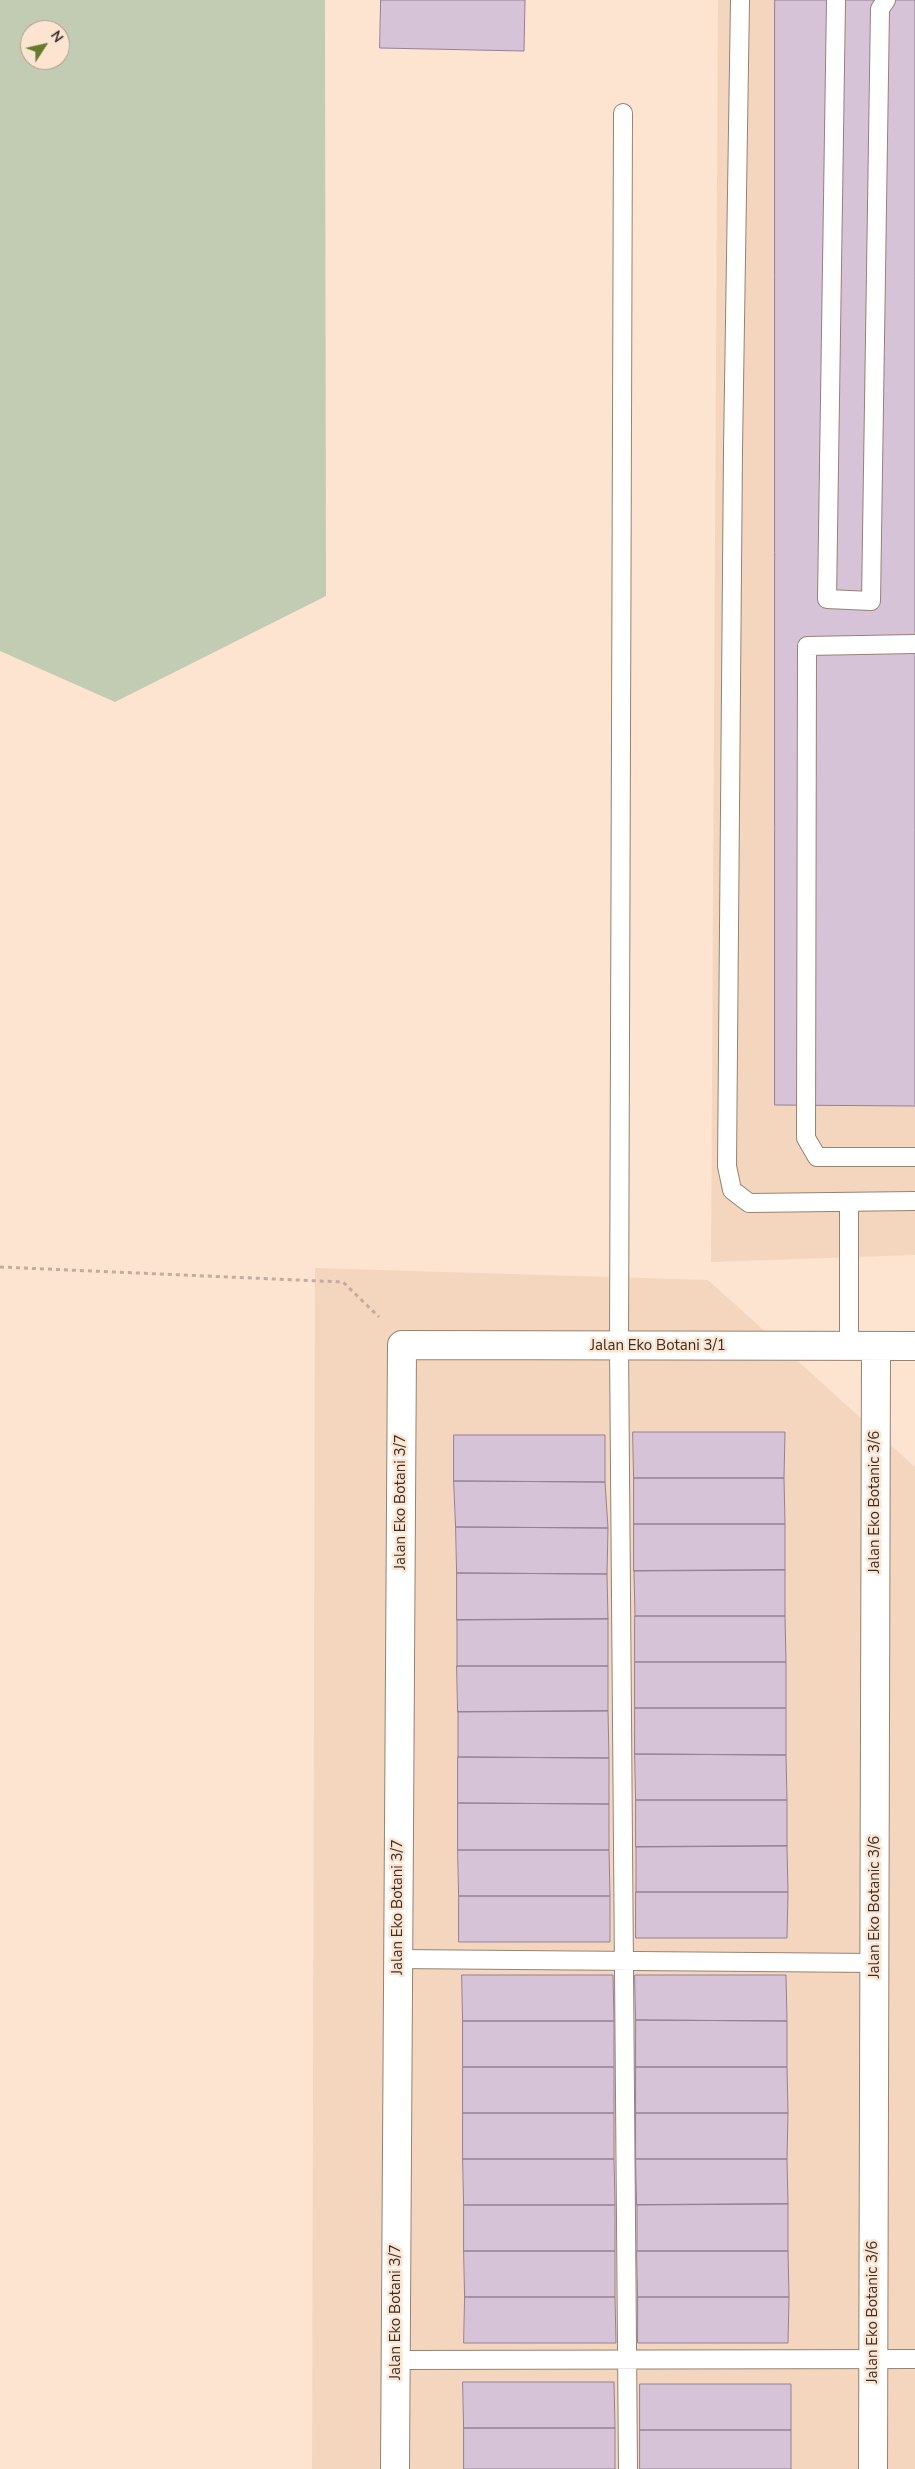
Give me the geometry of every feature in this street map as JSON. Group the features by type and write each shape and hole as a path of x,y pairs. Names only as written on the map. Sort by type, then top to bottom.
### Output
{"street":[{"name":"Jalan Eko Botani 3/1","path":"402,1345 915,1346"},
{"name":"Jalan Eko Botani 3/7","path":"396,2469 397,1960 402,1345"},
{"name":"Jalan Eko Botanic 3/6","path":"873,2469 876,1346"}],"lane":[{"path":"740,0 733,450 727,1166 732,1190 749,1203 915,1201"},
{"path":"836,0 827,599 871,601 880,9 886,0"},
{"path":"623,113 618,1345 628,2469"},
{"path":"915,644 806,646 806,1138 816,1157 915,1157"},
{"path":"849,1203 849,1346"},
{"path":"397,1960 875,1963"},
{"path":"396,2360 915,2359"}],"path":[{"path":"0,1267 343,1282 370,1306 402,1345"}],"shaded area":[{"path":"718,0 915,0 915,1255 711,1262"},
{"path":"315,1268 708,1280 915,1467 915,2469 312,2469"}],"green space":[{"path":"0,0 325,0 326,596 115,702 0,651"}],"building":[{"path":"381,0 525,0 524,51 380,48"},
{"path":"775,0 915,0 915,1106 775,1105"},
{"path":"633,1432 785,1432 784,1478 634,1478"},
{"path":"454,1435 605,1435 605,1482 454,1481"},
{"path":"634,1478 784,1478 785,1524 634,1524"},
{"path":"454,1481 605,1482 608,1528 456,1527"},
{"path":"634,1524 785,1524 785,1570 634,1571"},
{"path":"456,1527 608,1528 607,1574 457,1573"},
{"path":"785,1570 785,1616 635,1616 634,1571"},
{"path":"457,1573 607,1574 608,1619 457,1620"},
{"path":"635,1616 785,1616 786,1662 635,1662"},
{"path":"608,1619 608,1666 457,1666 457,1620"},
{"path":"635,1662 786,1662 786,1708 635,1708"},
{"path":"457,1666 608,1666 608,1711 458,1712"},
{"path":"635,1708 786,1708 786,1755 635,1754"},
{"path":"608,1711 609,1758 458,1757 458,1712"},
{"path":"635,1754 786,1755 787,1800 636,1800"},
{"path":"458,1757 609,1758 609,1804 458,1803"},
{"path":"636,1800 787,1800 787,1846 636,1847"},
{"path":"458,1803 609,1804 609,1850 458,1850"},
{"path":"787,1846 788,1892 636,1892 636,1847"},
{"path":"458,1850 609,1850 610,1896 459,1896"},
{"path":"636,1892 788,1892 787,1938 636,1938"},
{"path":"459,1896 610,1896 610,1942 459,1942"},
{"path":"462,1975 613,1975 614,2021 463,2021"},
{"path":"635,1975 786,1975 787,2021 636,2020"},
{"path":"636,2020 787,2021 787,2067 636,2067"},
{"path":"463,2021 614,2021 614,2067 463,2067"},
{"path":"463,2067 614,2067 614,2113 463,2113"},
{"path":"636,2067 787,2067 788,2113 636,2113"},
{"path":"463,2113 614,2113 614,2159 463,2159"},
{"path":"636,2113 788,2113 787,2159 636,2159"},
{"path":"463,2159 614,2159 615,2205 464,2205"},
{"path":"636,2159 787,2159 788,2204 637,2205"},
{"path":"788,2204 788,2251 637,2251 637,2205"},
{"path":"464,2205 615,2205 615,2251 464,2251"},
{"path":"464,2251 615,2251 615,2297 465,2297"},
{"path":"637,2251 788,2251 789,2297 638,2297"},
{"path":"465,2297 615,2297 616,2343 464,2343"},
{"path":"638,2297 789,2297 788,2343 638,2343"},
{"path":"463,2382 614,2382 615,2428 464,2428"},
{"path":"640,2384 791,2384 791,2430 640,2430"},
{"path":"464,2428 615,2428 615,2469 464,2469"},
{"path":"640,2430 791,2430 791,2469 640,2469"}]}
